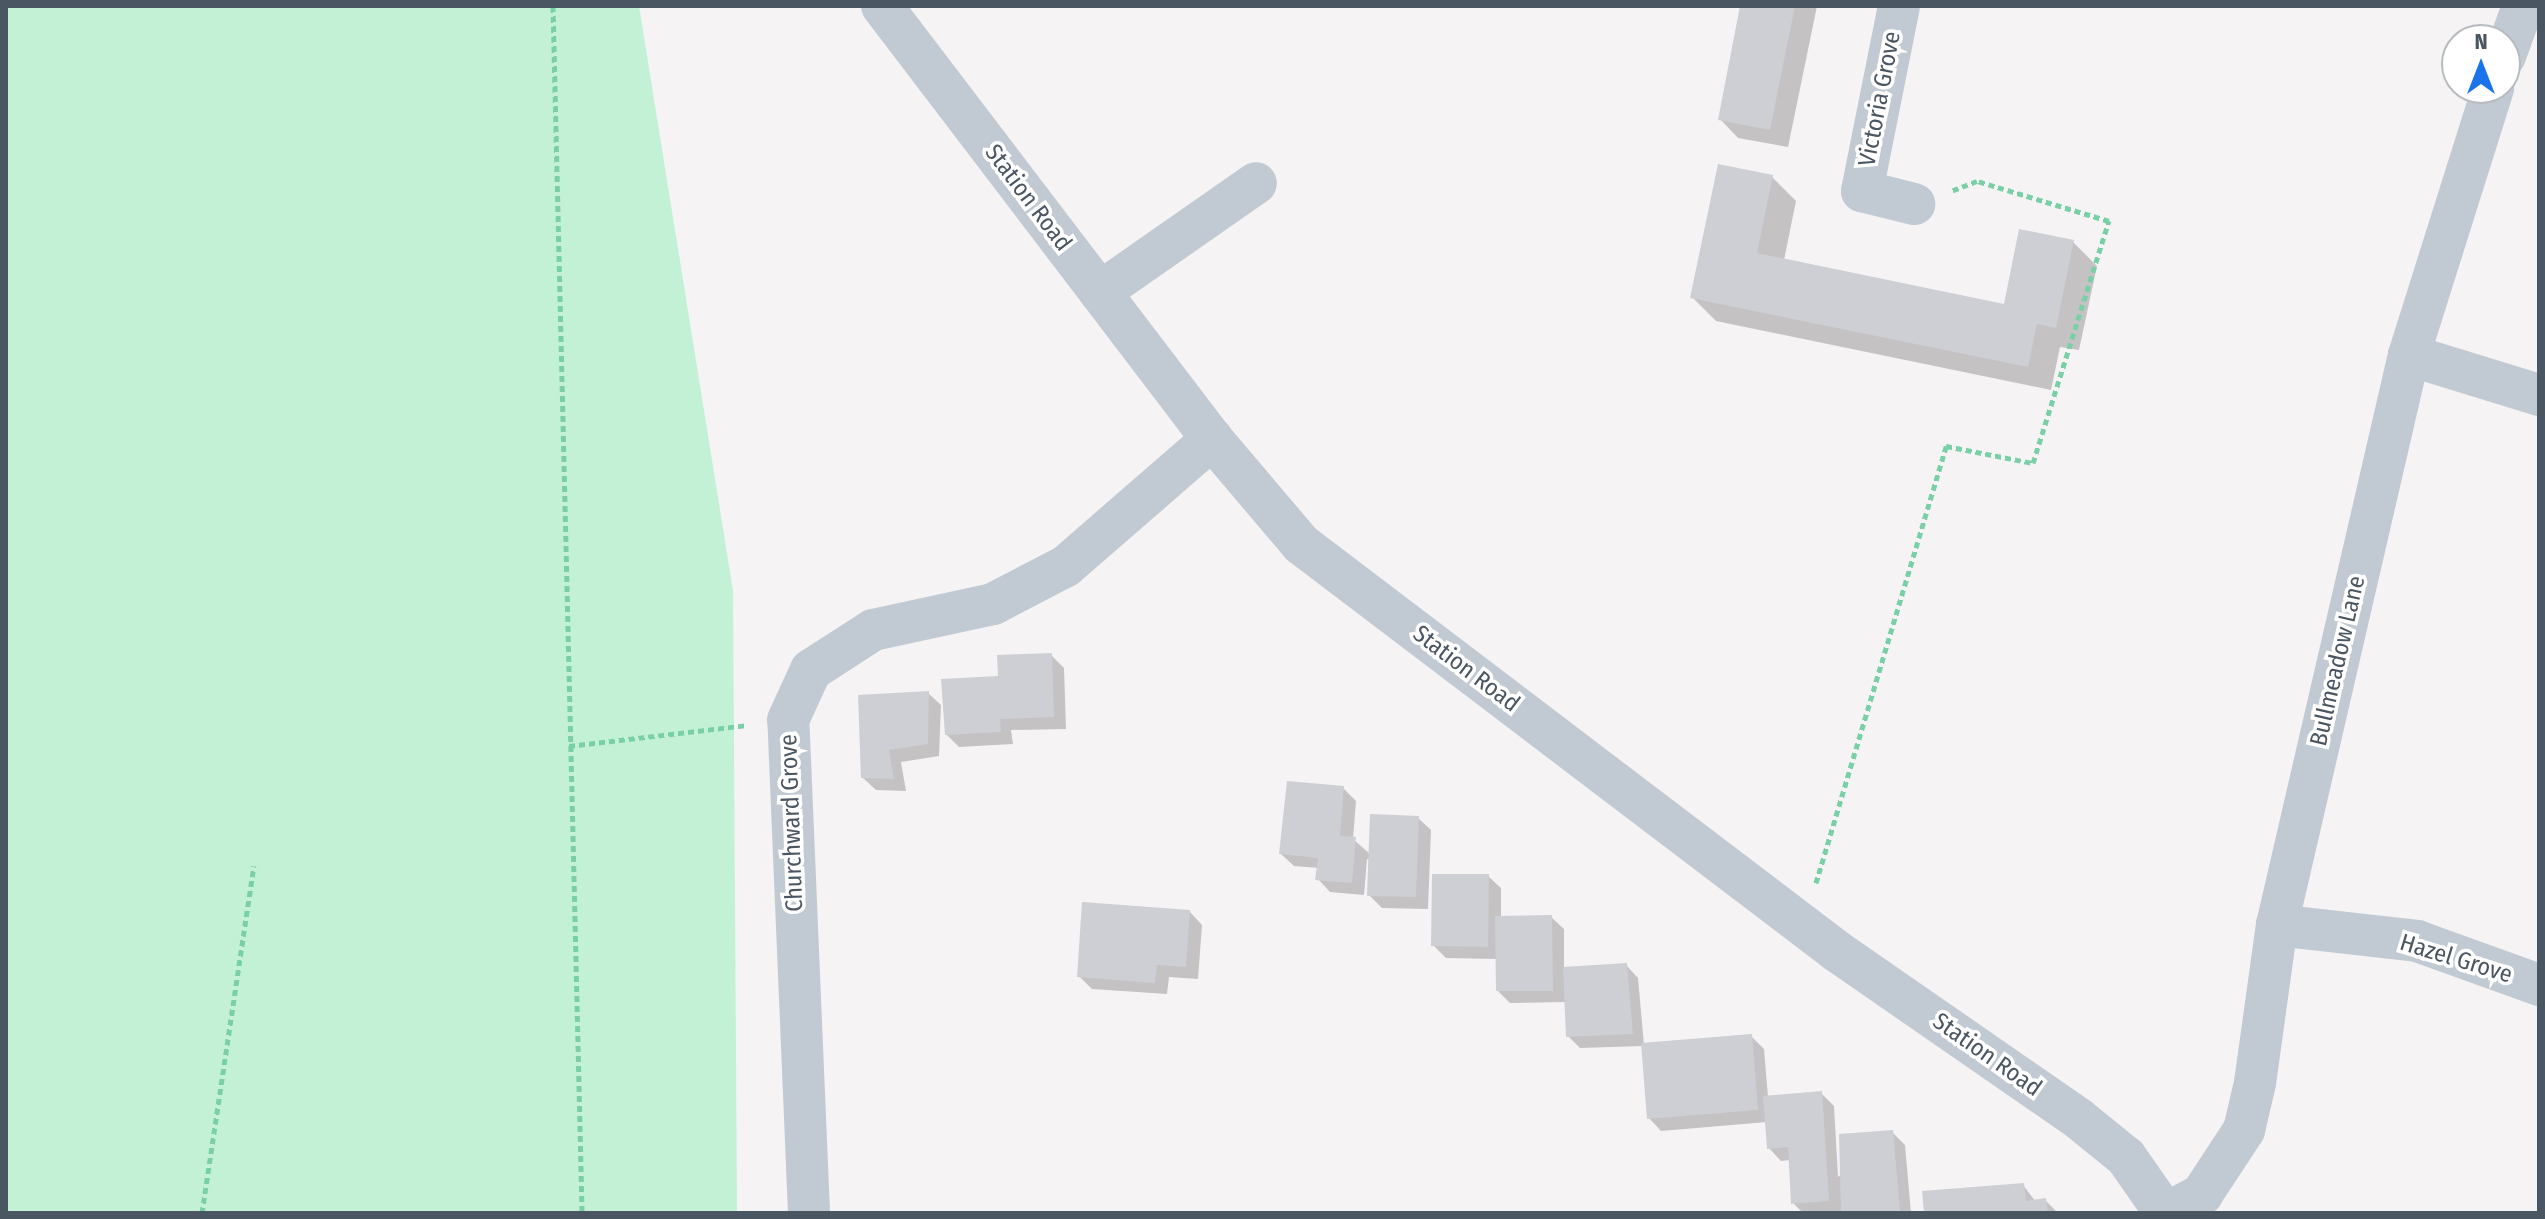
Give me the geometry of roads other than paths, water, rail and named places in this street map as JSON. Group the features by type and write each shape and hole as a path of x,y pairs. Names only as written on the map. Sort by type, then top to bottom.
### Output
{"street":[{"name":"Station Road","path":"882,6 1212,439 1301,544 1804,926 2079,1119 2126,1157 2166,1213"},
{"name":"Victoria Grove","path":"1899,6 1862,191 1914,204"},
{"name":"Bullmeadow Lane","path":"2166,1213 2202,1194 2244,1130 2255,1083 2277,925 2409,355 2488,104"},
{"path":"1100,292 1256,183"},
{"path":"2409,355 2539,395"},
{"name":"Churchward Grove","path":"809,1213 788,720 811,670 873,630 993,604 1066,566 1212,439"},
{"name":"Hazel Grove","path":"2277,925 2417,941 2539,985"}]}
